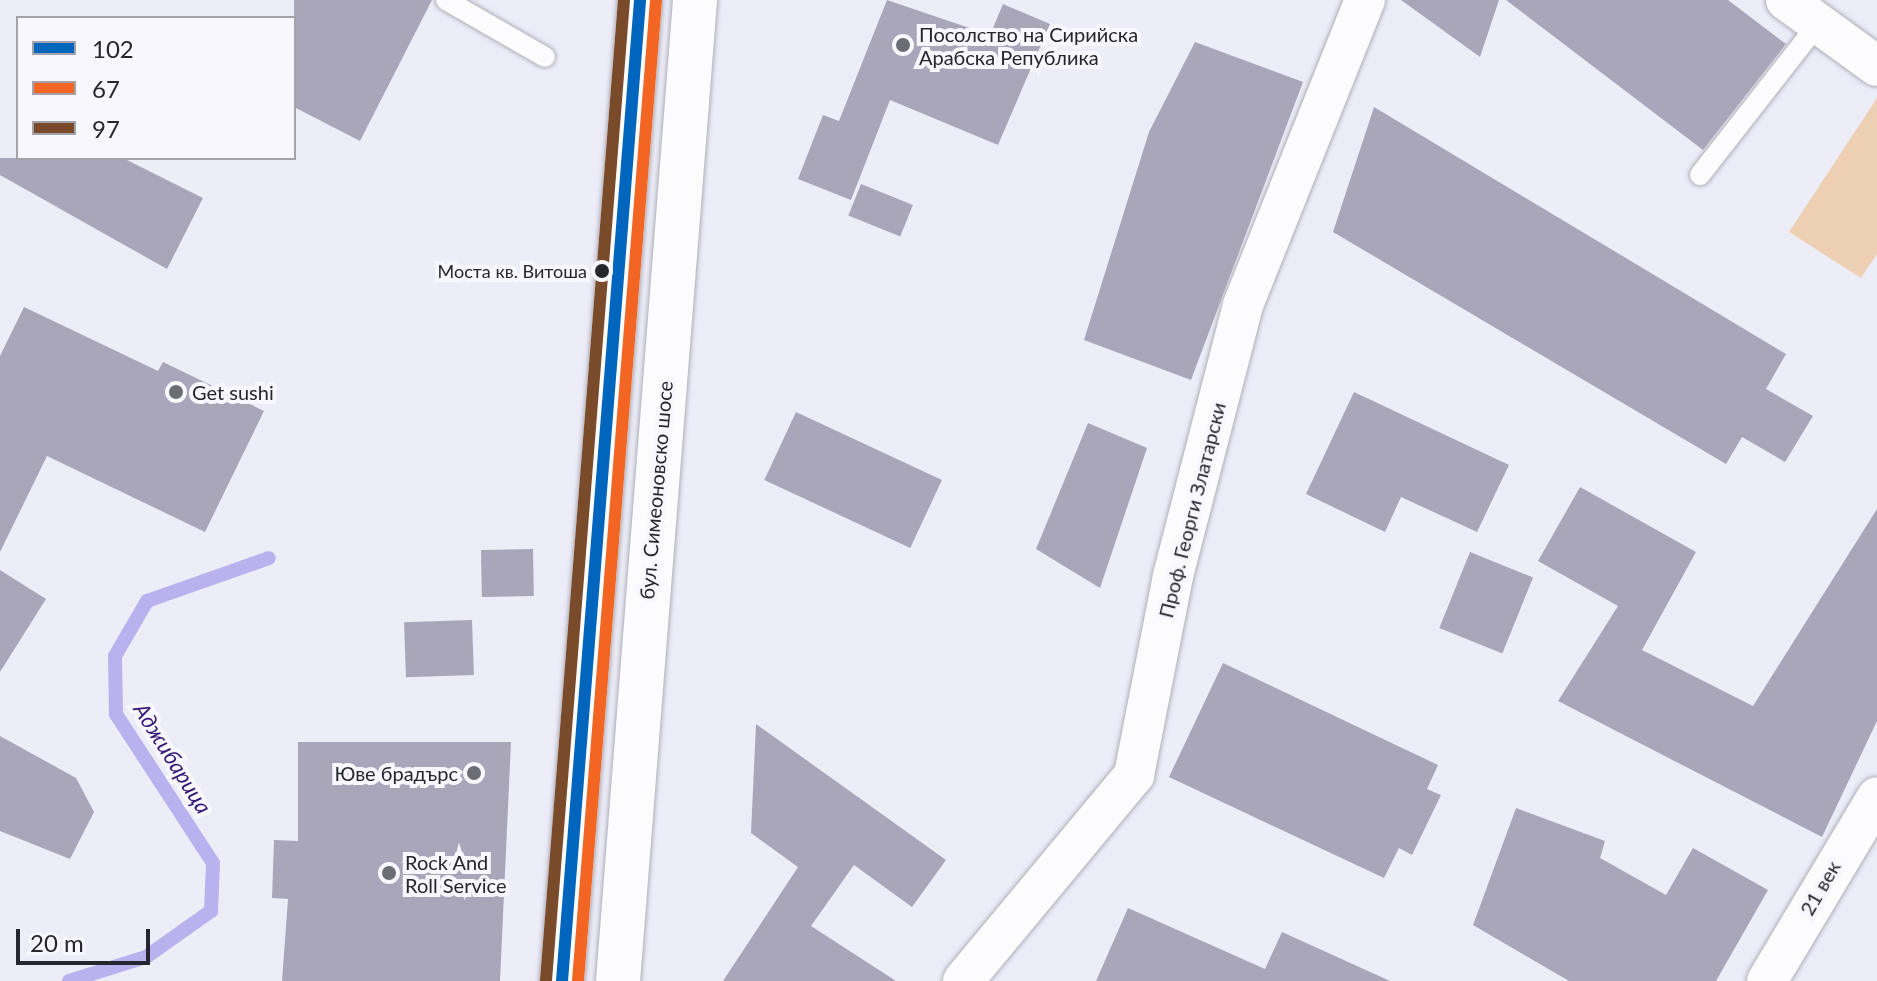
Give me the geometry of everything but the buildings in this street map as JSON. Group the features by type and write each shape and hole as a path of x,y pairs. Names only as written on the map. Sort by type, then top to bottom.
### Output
{"main road":[{"path":"562,981 640,0"},
{"name":"бул. Симеоновско шосе","path":"618,981 695,0"}],"street":[{"name":"Проф. Георги Златарски","path":"963,981 1134,775 1173,576 1243,305 1365,0"},
{"path":"1786,0 1877,66"},
{"name":"21 век","path":"1767,981 1877,797"}],"lane":[{"path":"446,0 545,57"},
{"path":"1700,175 1818,24"}],"shaded area":[{"path":"1877,98 1877,254 1861,278 1789,232"}],"waterway":[{"name":"Аджибарица","path":"69,981 146,957 211,911 213,863 116,714 115,656 147,601 269,558"}],"transit line":[{"name":"97","path":"546,980 624,0"},
{"name":"102","path":"562,981 640,0"},
{"name":"67","path":"578,981 656,1"}],"place":[{"name":"Посолство на Сирийска Арабска Република","path":"903,45"},
{"name":"Моста кв. Витоша","path":"602,271"},
{"name":"Get sushi","path":"176,392"},
{"name":"Юве брадърс","path":"474,773"},
{"name":"Rock And Roll Service","path":"389,873"}]}
